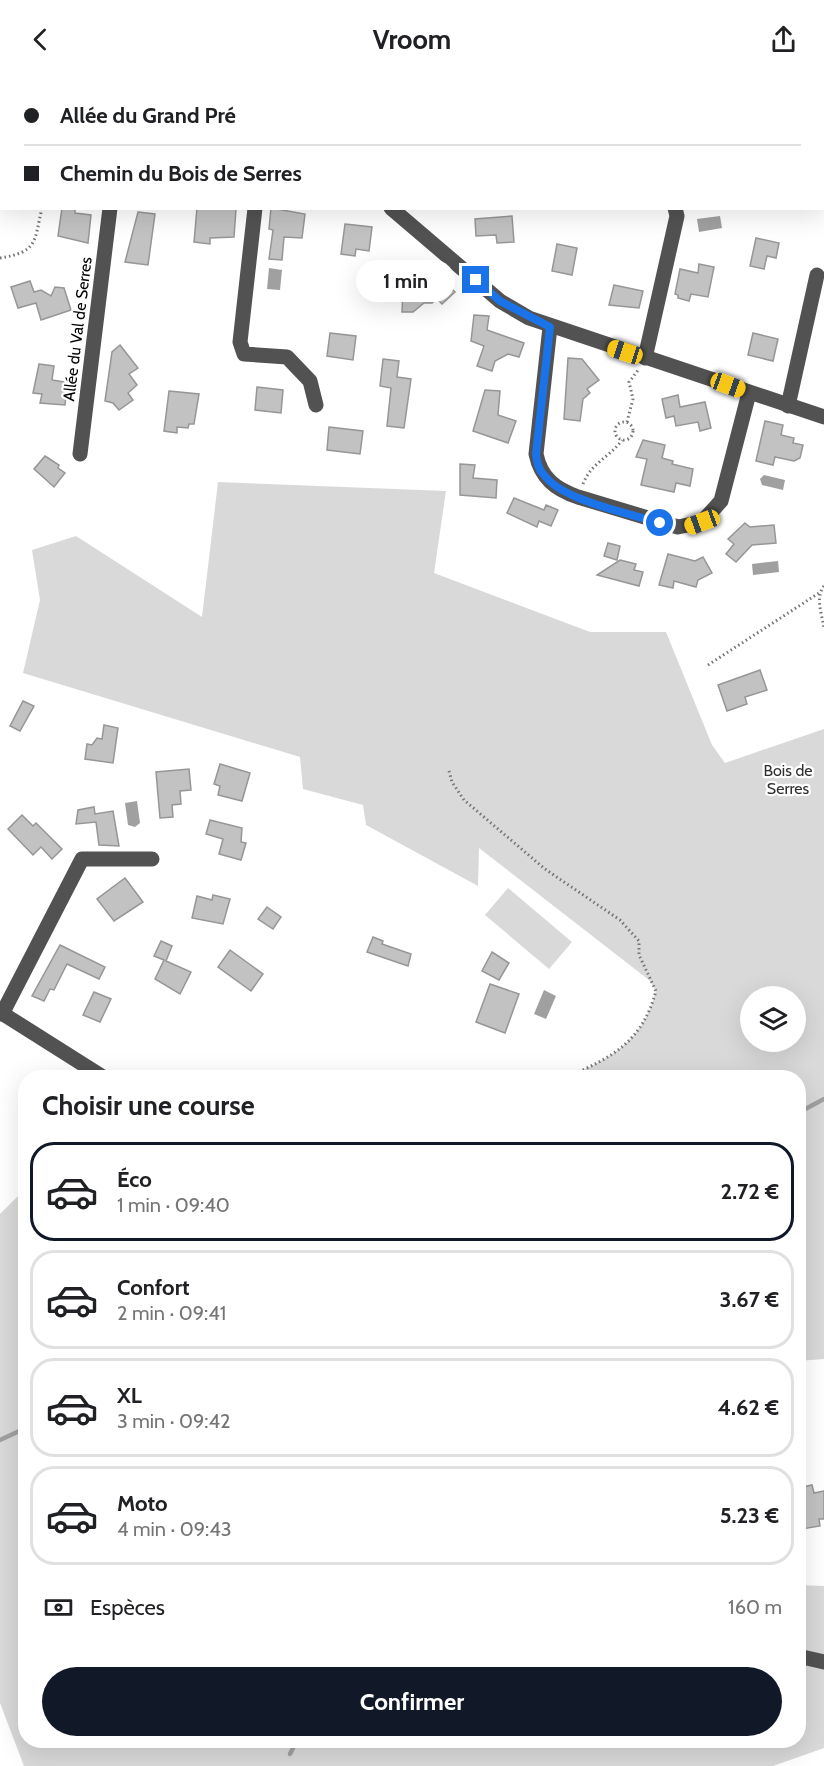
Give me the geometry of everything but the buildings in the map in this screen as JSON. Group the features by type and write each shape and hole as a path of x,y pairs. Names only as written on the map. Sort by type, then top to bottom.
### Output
{"street":[{"name":"Allée du Val de Serres","path":"80,454 110,210"},
{"path":"255,210 240,342 244,354 287,357 310,381 316,405"},
{"path":"393,210 500,301 550,327 643,362 824,417"},
{"path":"643,362 677,216 676,210"},
{"path":"788,406 817,275"},
{"path":"550,327 536,454 538,467 544,477 563,491 578,497 678,528 702,522 721,501 749,393"},
{"path":"92,1070 1,1013 82,859 152,859"},
{"path":"806,1658 824,1662"}],"path":[{"path":"0,258 24,253 29,249 41,210"},
{"path":"627,422 633,399 629,382 643,362"},
{"path":"622,440 617,437 615,428 619,423 627,422"},
{"path":"578,497 590,470 622,440 632,434 633,429 627,422"},
{"path":"708,665 819,592 824,586"},
{"path":"819,592 824,628"},
{"path":"449,771 452,782 464,800 545,869 620,920 639,941 639,955 656,991 648,1017 631,1040 616,1052 581,1070"}],"green space":[{"name":"Bois de Serres","path":"218,482 446,491 434,573 590,632 666,632 712,745 725,763 824,729 824,1359 806,1360 806,1070 582,1070 624,1046 643,1023 656,991 649,980 479,848 478,886 366,825 363,805 303,789 300,757 23,673 40,600 32,550 76,536 202,617"},
{"path":"508,888 572,942 549,969 485,915"},
{"path":"18,1196 18,1748 806,1748 806,1585 824,1586 824,1748 773,1766 24,1766 0,1703 0,1214"}],"shaded area":[{"path":"720,216 722,228 699,232 697,219"},
{"path":"269,268 282,270 280,290 267,289"},
{"path":"764,475 785,480 783,490 762,485 760,479"},
{"path":"778,561 779,572 753,575 752,564"},
{"path":"137,801 140,823 135,827 128,825 125,803"},
{"path":"544,990 556,996 546,1019 534,1014"}],"waterway":[{"path":"806,1109 824,1099"},
{"path":"0,1440 18,1432"},
{"path":"290,1754 293,1748"}],"route":[{"path":"476,280 500,301 550,327 536,454 538,467 544,477 563,491 578,497 660,523"}]}
